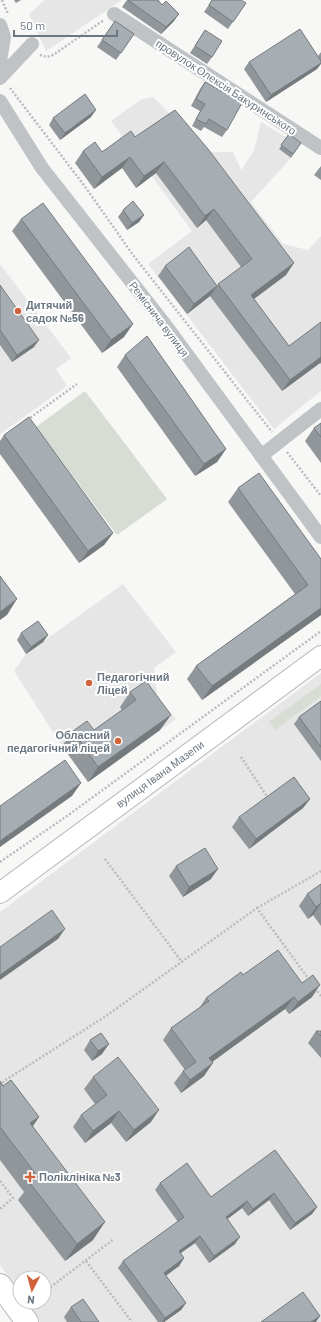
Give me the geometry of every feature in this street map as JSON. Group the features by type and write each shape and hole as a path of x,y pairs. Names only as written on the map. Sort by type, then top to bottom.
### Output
{"main road":[{"name":"вулиця Івана Мазепи","path":"0,893 321,656"},
{"path":"0,1285 27,1322"}],"street":[{"name":"провулок Олексія Бакуринського","path":"114,14 321,148"},
{"path":"0,26 4,37 6,63 0,78"},
{"path":"6,63 32,44"},
{"name":"Реміснича вулиця","path":"0,101 42,168 163,322 321,537"},
{"path":"261,456 321,410"}],"path":[{"path":"32,44 40,55 47,57 53,55 114,14"},
{"path":"6,63 10,90 86,188 133,255 321,496"},
{"path":"21,425 77,384"},
{"path":"0,862 78,808 321,631"},
{"path":"241,757 270,800"},
{"path":"105,859 182,962"},
{"path":"0,1086 4,1081 106,1016 257,908 321,871"},
{"path":"257,908 321,996"},
{"path":"0,1181 13,1198 0,1209"},
{"path":"52,1286 114,1239"},
{"path":"86,1260 132,1322"}],"shaded area":[{"path":"45,0 122,0 46,51 29,14"},
{"path":"153,97 207,152 233,152 241,170 254,151 261,122 287,138 279,149 291,158 251,202 283,244 308,250 321,236 321,391 274,429 148,264 192,231 111,121 142,99"},
{"name":"Дитячий садок №56","path":"0,264 71,358 56,369 67,386 0,434"},
{"path":"85,391 167,499 117,535 36,427"},
{"name":"Педагогічний Ліцей","path":"123,584 176,652 154,668 157,695 176,719 88,782 62,746 14,671 26,654"},
{"path":"321,673 321,1322 40,1322 32,1310 52,1310 52,1270 12,1270 12,1282 0,1265 0,912"},
{"path":"321,684 321,696 275,730 269,722"}],"building":[{"path":"128,0 158,0 162,5 166,1 179,14 166,27"},
{"path":"212,0 241,0 246,3 233,22 209,5"},
{"path":"115,21 134,34 121,53 102,40"},
{"path":"300,29 321,63 271,95 249,62"},
{"path":"205,30 222,41 212,57 195,46"},
{"path":"205,82 242,103 227,130 209,119 206,124 196,119 205,104 196,99"},
{"path":"85,94 96,110 65,133 53,118"},
{"path":"175,110 208,149 294,263 251,295 289,346 321,322 321,357 290,380 218,284 252,259 214,209 205,216 164,162 144,176 130,157 102,177 83,151 95,142 102,152 131,131 135,137"},
{"path":"289,134 301,143 293,154 281,145"},
{"path":"133,201 144,215 132,223 123,210"},
{"path":"43,203 133,324 111,340 21,219"},
{"path":"189,247 217,286 194,304 165,266"},
{"path":"0,285 39,340 17,355 0,330"},
{"path":"147,336 226,449 204,464 125,355"},
{"path":"29,417 113,533 88,551 4,435"},
{"path":"321,423 321,437 314,428"},
{"path":"259,473 321,559 321,608 212,686 196,666 308,585 238,488"},
{"path":"0,576 17,599 0,612"},
{"path":"38,621 48,635 31,647 21,633"},
{"name":"Обласний педагогічний ліцей","path":"146,681 171,715 98,767 73,731 87,721 94,730 136,700 130,692"},
{"path":"321,701 321,747 299,717"},
{"path":"65,760 81,783 0,841 0,806"},
{"path":"294,777 310,799 256,839 239,817"},
{"path":"205,848 218,869 189,887 176,866"},
{"path":"321,884 321,903 316,907 307,894"},
{"path":"52,910 65,929 0,975 0,947"},
{"path":"278,950 302,983 313,975 320,985 298,1002 294,997 209,1058 213,1063 190,1080 183,1071 196,1062 171,1028 209,1001 206,998 241,972 243,975"},
{"path":"316,1031 321,1031 321,1036"},
{"path":"101,1033 109,1044 98,1051 90,1040"},
{"path":"118,1057 159,1110 134,1130 119,1111 93,1131 81,1115 107,1095 93,1077"},
{"path":"11,1080 39,1117 30,1123 105,1222 77,1244 30,1183 38,1177 0,1127 0,1081 3,1086"},
{"path":"275,1150 317,1207 295,1223 274,1193 253,1209 247,1201 226,1217 240,1237 214,1256 200,1236 179,1251 184,1258 164,1273 186,1303 165,1318 123,1261 184,1217 160,1183 187,1163 211,1197"},
{"path":"303,1292 320,1316 311,1322 261,1322"},
{"path":"83,1299 99,1322 81,1322 71,1307"}],"place":[{"name":"Дитячий садок №56","path":"18,311"},
{"name":"Педагогічний Ліцей","path":"89,683"},
{"name":"Обласний педагогічний ліцей","path":"118,741"},
{"name":"Поліклініка №3","path":"30,1177"}]}
